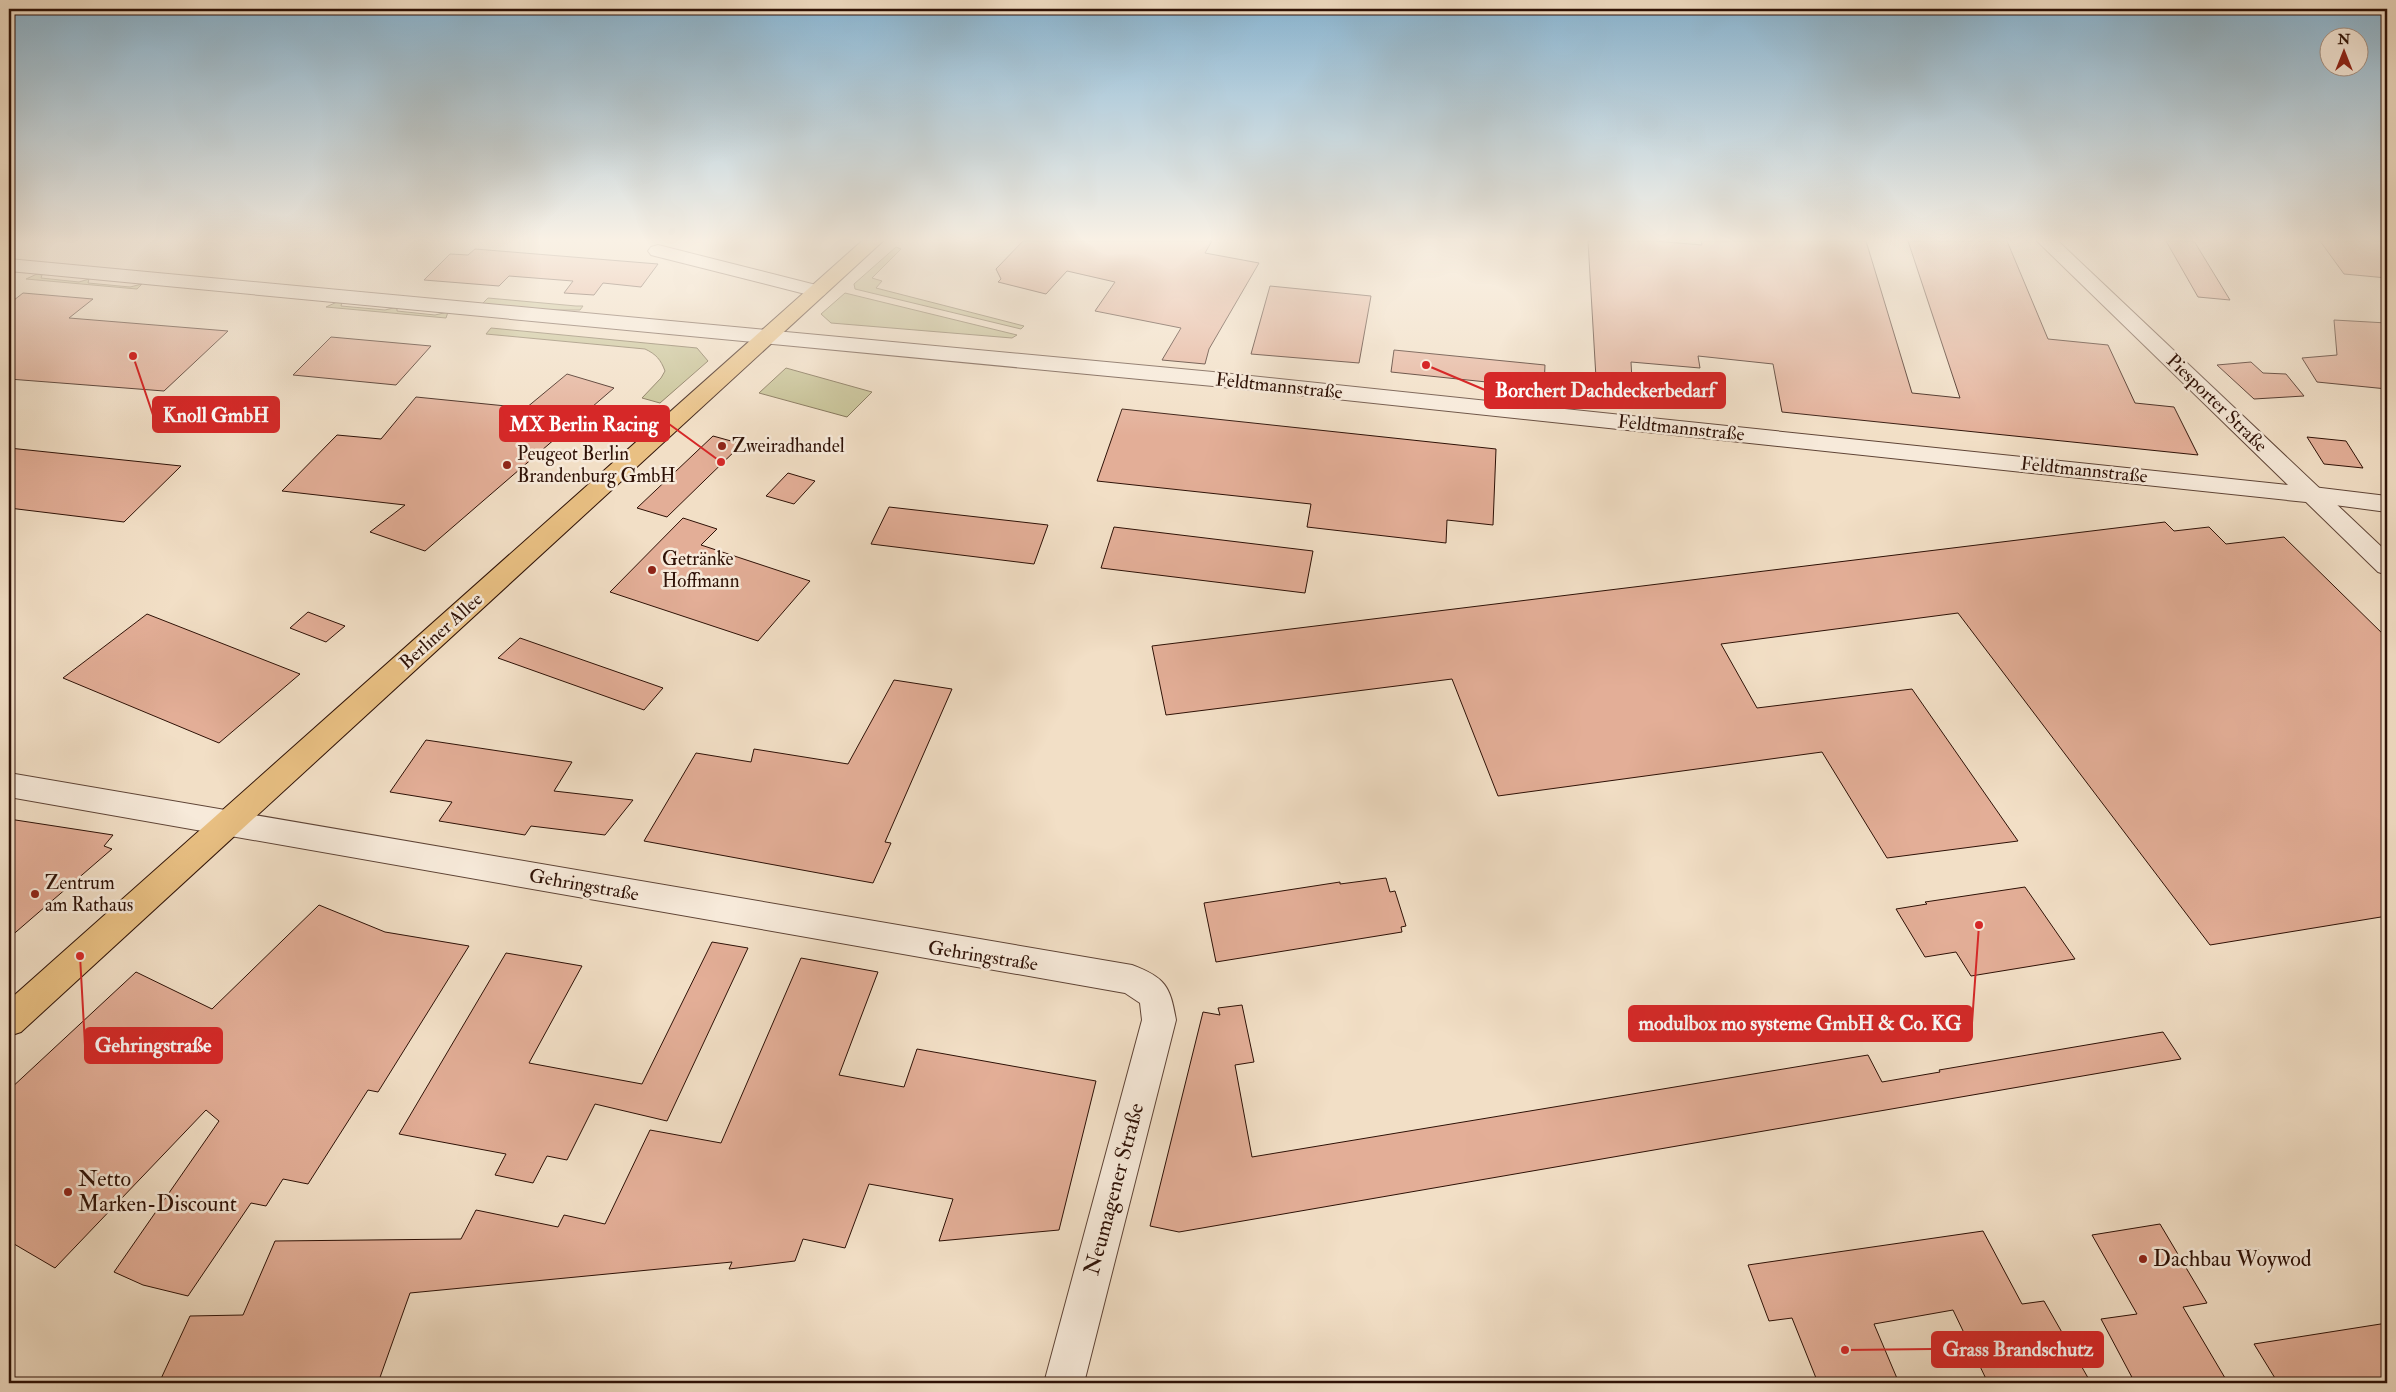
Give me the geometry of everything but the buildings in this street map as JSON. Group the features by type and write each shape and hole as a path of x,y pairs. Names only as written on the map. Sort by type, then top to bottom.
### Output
{"main road":[{"name":"Berliner Allee","path":"9,1020 800,306"}],"street":[{"name":"Feldtmannstraße","path":"440,306 1213,380 2387,504"},
{"name":"Piesporter Straße","path":"2115,306 2387,566"},
{"name":"Gehringstraße","path":"9,785 394,851 866,936 1132,980 1155,995"},
{"name":"Neumagener Straße","path":"1064,1383 1159,1020 1155,995"}],"shaded area":[{"path":"341,306 385,310 397,307 397,311 435,315 448,312 446,318 326,307"},
{"path":"505,306 583,306 580,310 551,310"},
{"path":"830,306 898,306 1017,335 1012,338 831,323 821,314"},
{"path":"925,306 946,306 1024,326 1021,329"},
{"path":"491,328 697,348 708,361 660,403 642,398 665,371 658,358 645,349 486,334"},
{"path":"786,368 872,392 847,417 759,393"}],"place":[{"name":"Knoll GmbH","path":"133,356"},
{"name":"Borchert Dachdeckerbedarf","path":"1426,365"},
{"name":"Zweiradhandel","path":"722,446"},
{"name":"MX Berlin Racing","path":"721,462"},
{"name":"Peugeot Berlin Brandenburg GmbH","path":"507,465"},
{"name":"Getränke Hoffmann","path":"652,570"},
{"name":"Zentrum am Rathaus","path":"35,894"},
{"name":"modulbox mo systeme GmbH & Co. KG","path":"1979,925"},
{"name":"Gehringstraße","path":"80,956"},
{"name":"Netto Marken-Discount","path":"68,1192"},
{"name":"Dachbau Woywod","path":"2143,1259"},
{"name":"Grass Brandschutz","path":"1845,1350"}]}
